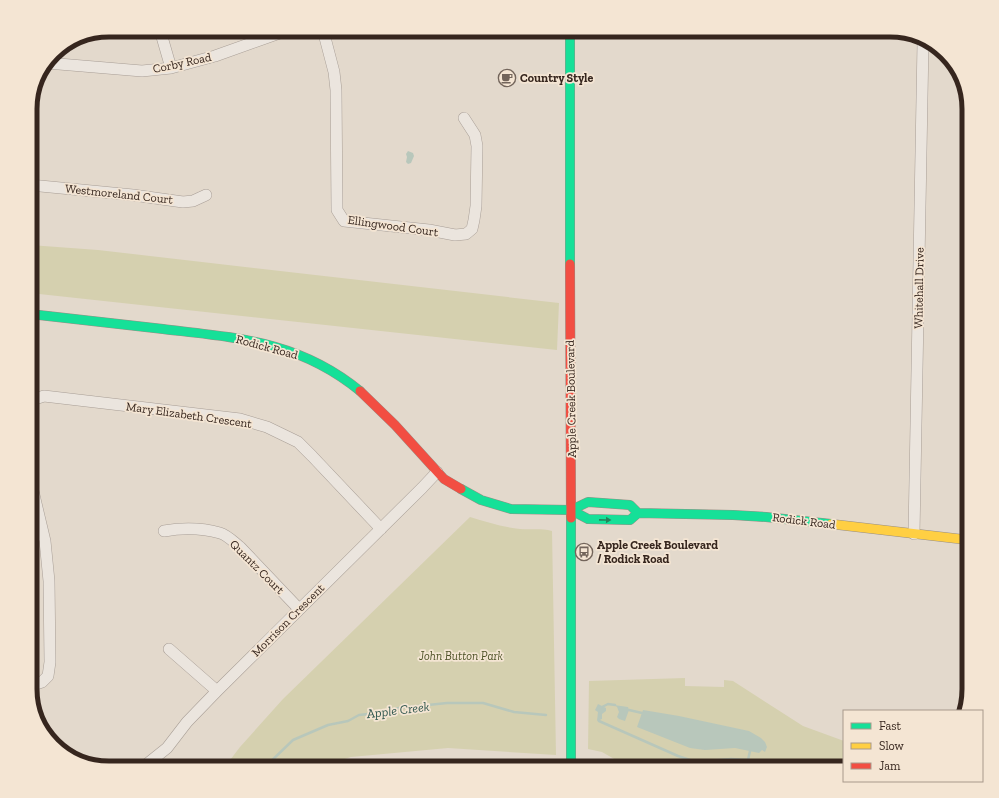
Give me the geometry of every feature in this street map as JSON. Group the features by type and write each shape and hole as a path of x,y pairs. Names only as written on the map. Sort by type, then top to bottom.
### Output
{"main road":[{"name":"Apple Creek Boulevard","path":"570,37 570,410 572,487 571,761"},
{"name":"Rodick Road","path":"37,315 230,337 256,341 297,353 313,360 352,384 386,416 444,479 481,500 511,509 571,510 588,502 630,506 638,513 733,514 962,539"},
{"name":"Rodick Road","path":"571,510 588,519 630,520 638,513"}],"street":[{"path":"162,37 171,68"},
{"name":"Corby Road","path":"53,64 142,71 171,68 215,56 268,37"},
{"name":"Ellingwood Court","path":"325,37 332,65 336,90 337,210 344,221 429,230 455,235 466,234 472,229 476,206 478,146 475,135 464,118"},
{"name":"Whitehall Drive","path":"914,534 923,45"},
{"name":"Westmoreland Court","path":"37,186 183,202 193,201 206,195"},
{"name":"Mary Elizabeth Crescent","path":"37,398 44,396 240,419 267,427 298,442 381,529"},
{"name":"Morrison Crescent","path":"151,761 167,748 187,722 217,691 437,472"},
{"path":"37,507 45,541 49,581 50,662 48,676 42,682 37,684"},
{"name":"Quantz Court","path":"164,531 188,529 220,533 230,538 299,609"},
{"path":"169,649 217,691"}],"green space":[{"path":"37,246 98,250 559,303 557,350 37,294"},
{"name":"John Button Park","path":"470,517 514,528 552,531 556,755 448,748 351,757 339,761 229,761 283,699"},
{"path":"685,678 685,686 724,687 724,680 733,681 803,726 843,741 843,761 618,761 602,752 588,749 589,681"}],"shaded area":[{"path":"408,151 413,153 414,156 411,163 408,164 406,162 406,154"},
{"path":"598,704 606,708 606,711 602,714 602,719 597,721 598,712 595,710"},
{"path":"614,705 628,707 629,710 625,721 617,717 619,712 617,707"},
{"path":"643,710 749,731 761,738 767,747 765,752 762,750 759,753 735,748 705,750 690,748 637,727"}],"waterway":[{"name":"Apple Creek","path":"271,761 293,740 328,725 348,721 359,715 399,708 447,703 483,703 514,712 546,715"},
{"name":"Apple Creek","path":"602,707 608,704 615,705"},
{"name":"Apple Creek","path":"629,710 642,713"},
{"name":"Apple Creek","path":"599,721 678,756 693,761"},
{"name":"Apple Creek","path":"748,760 750,751"},
{"name":"Apple Creek","path":"708,761 731,759 750,761"}],"traffic: fast":[{"path":"570,37 570,264"},
{"path":"37,315 243,339 291,352 314,361 337,374 360,391"},
{"path":"461,489 481,500 511,509 571,510 588,502 630,505 638,513"},
{"path":"571,510 588,519 630,520 638,513 733,515 831,524"},
{"path":"571,518 571,761"}],"traffic: slow":[{"path":"831,524 962,539"}],"traffic: jam":[{"path":"570,264 571,518"},
{"path":"360,391 395,425 444,479 461,489"}],"place":[{"name":"Country Style","path":"507,78"},
{"name":"Apple Creek Boulevard / Rodick Road","path":"584,552"}]}
